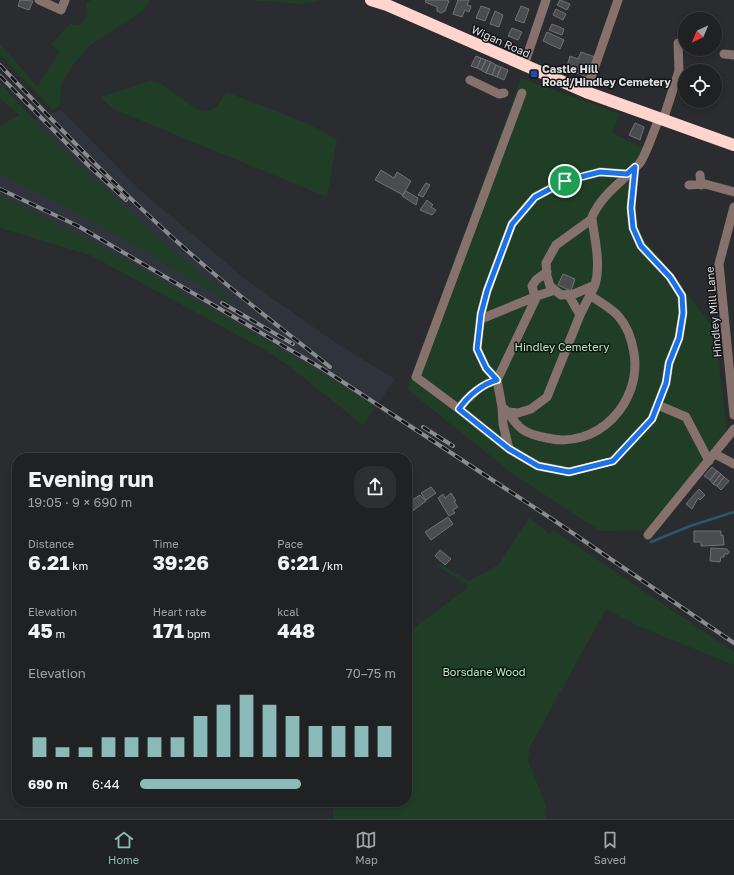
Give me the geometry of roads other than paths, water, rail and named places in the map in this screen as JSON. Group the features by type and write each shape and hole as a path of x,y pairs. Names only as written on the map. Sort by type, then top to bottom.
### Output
{"highway":[{"name":"Wigan Road","path":"371,0 387,5 586,92 734,145"}],"street":[{"path":"39,0 61,10 65,0"},
{"path":"586,92 618,0"},
{"path":"524,65 543,1"},
{"path":"724,54 734,55"},
{"path":"505,409 518,413 531,409 547,397 580,315 595,285 599,272 592,219 597,206 627,174 640,163 661,119 678,71 678,56"},
{"path":"470,80 499,94 504,93"},
{"path":"522,93 416,377 509,449 538,466 569,472 613,461 652,419 666,383 669,363 679,338 683,313 682,296 670,277 641,246 633,228 631,208 635,167"},
{"path":"590,295 619,317 632,340 636,367 634,383 628,398 601,429 592,434 570,440 555,440 529,434 514,421 505,409 497,380 486,368 477,349 487,291 512,224 535,197 565,181 600,172 627,174"},
{"path":"700,175 701,185"},
{"path":"689,185 701,185 734,192"},
{"name":"Hindley Mill Lane","path":"734,207 719,264 734,415"},
{"path":"592,219 556,245 546,263 550,286 561,294 574,294 595,285"},
{"path":"537,296 534,293 532,286 536,280 547,272"},
{"path":"482,320 537,296 555,290"},
{"path":"568,294 580,315"},
{"path":"459,409 471,395 490,382 497,380 537,296"},
{"path":"658,405 686,417 709,461"},
{"path":"505,409 502,424 509,449"},
{"path":"648,535 734,429"},
{"path":"715,454 734,464"}],"waterway":[{"path":"651,542 690,526 734,512"}],"railway":[{"path":"0,65 79,148 162,228 260,312 330,367"},
{"path":"0,76 88,165 126,200"},
{"path":"0,189 78,226 323,369 552,519 734,643"},
{"path":"222,303 293,344"},
{"path":"423,427 453,446"}],"place":[{"name":"Castle Hill Road/Hindley Cemetery","path":"534,74"}],"park label":[{"name":"Hindley Cemetery","path":"562,346"},
{"name":"Borsdane Wood","path":"484,671"}]}
